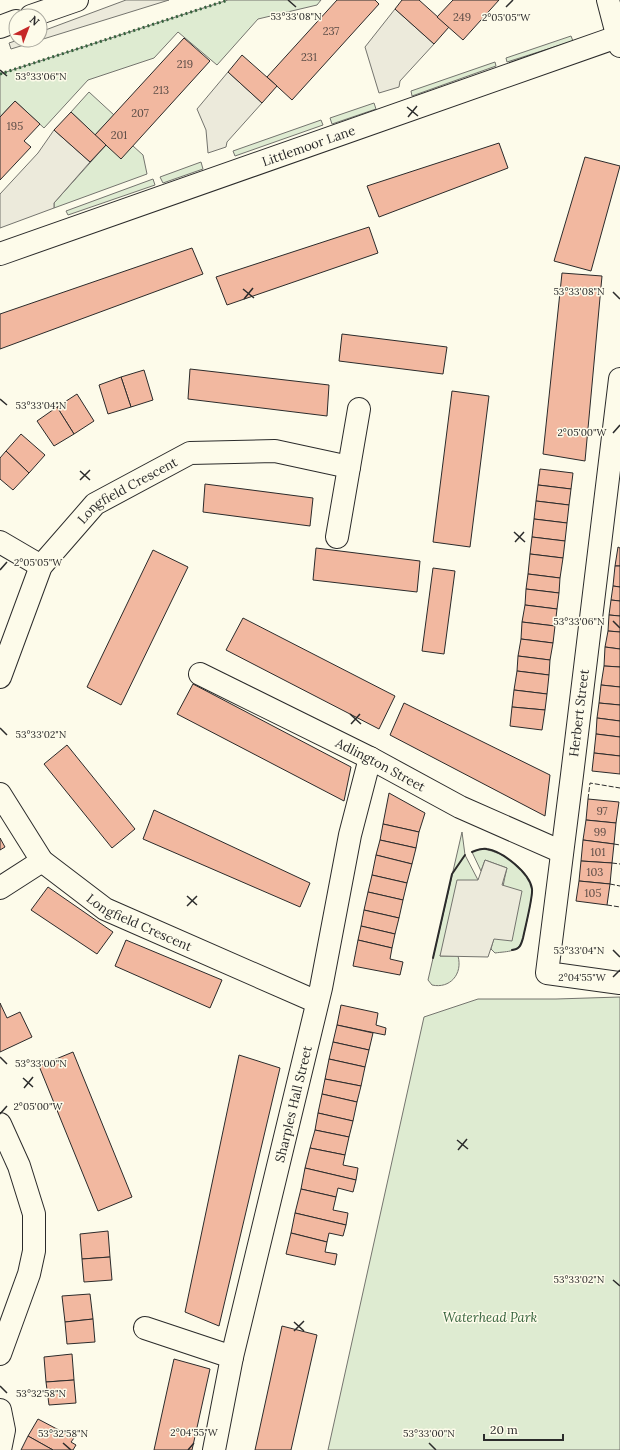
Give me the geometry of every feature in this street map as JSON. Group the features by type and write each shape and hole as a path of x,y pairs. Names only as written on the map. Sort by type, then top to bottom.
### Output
{"street":[{"path":"48,10 77,0"},
{"path":"608,0 619,42"},
{"name":"Littlemoor Lane","path":"0,254 619,42"},
{"name":"Herbert Street","path":"620,379 572,775 546,973 620,983"},
{"path":"338,537 359,409"},
{"name":"Longfield Crescent","path":"0,677 41,566 95,504 190,453 275,451 349,467"},
{"path":"0,542 41,566"},
{"name":"Adlington Street","path":"200,674 370,758 460,807 562,852"},
{"name":"Sharples Hall Street","path":"214,1450 232,1357 317,1002 350,835 370,758"},
{"name":"Longfield Crescent","path":"0,794 42,861 105,909 317,1002"},
{"path":"0,888 42,861"},
{"path":"0,1124 19,1166 34,1214 34,1251 29,1274 0,1354"},
{"path":"145,1328 232,1357"},
{"path":"0,1410 4,1430 0,1450"}],"green space":[{"path":"228,0 321,0 317,5 258,19 217,65 178,32 154,58 88,80 44,128 15,101 0,117 0,74"},
{"path":"571,36 573,41 507,62 506,58"},
{"path":"495,62 496,66 412,96 411,91"},
{"path":"89,92 114,115 95,135 71,112"},
{"path":"374,103 376,109 332,124 330,118"},
{"path":"321,120 323,125 235,156 233,151"},
{"path":"106,145 133,146 143,155 147,174 54,208 54,203"},
{"path":"201,162 203,169 163,183 160,177"},
{"path":"153,179 155,185 68,215 66,211"},
{"path":"462,832 465,855 478,880 440,956 458,956 459,969 457,974 454,979 444,985 432,985 428,980"},
{"path":"480,849 496,852 504,856 525,874 530,882 532,893 529,913 523,938 516,949 495,953 491,949 507,868 485,860 481,871 472,852"},
{"name":"Waterhead Park","path":"620,997 620,1450 328,1450 424,1017 478,999"}],"shaded area":[{"path":"126,0 169,0 48,38 48,29"},
{"path":"395,9 434,44 400,81 399,87 379,93 365,47"},
{"path":"228,72 262,103 227,142 226,147 208,153 206,130 197,109"},
{"path":"54,130 90,162 54,203 54,208 0,228 0,194 38,153"},
{"path":"485,860 507,868 502,885 522,891 512,941 494,939 488,957 440,956 457,880 478,880"}],"building":[{"path":"337,0 375,0 379,4 292,100 267,77"},
{"path":"402,0 419,0 449,27 434,44 395,9"},
{"path":"453,0 499,0 463,40 437,17"},
{"path":"184,38 210,61 121,159 95,135"},
{"path":"242,55 277,86 262,103 228,72"},
{"path":"15,101 40,124 24,141 31,147 0,180 0,117"},
{"path":"71,112 106,145 90,162 54,130"},
{"path":"499,143 508,168 379,217 367,186"},
{"path":"585,157 620,166 591,271 554,261"},
{"path":"369,227 378,253 227,305 216,277"},
{"path":"192,248 203,274 0,349 0,314"},
{"path":"562,273 602,276 585,461 543,454"},
{"path":"342,334 447,347 443,374 339,361"},
{"path":"190,369 329,385 327,416 188,399"},
{"path":"144,370 153,400 131,407 121,377"},
{"path":"121,377 131,407 108,414 99,385"},
{"path":"452,391 489,396 470,547 433,542"},
{"path":"77,394 94,421 74,434 57,407"},
{"path":"57,407 74,434 54,446 37,421"},
{"path":"21,434 45,455 29,473 6,451"},
{"path":"6,451 29,473 13,490 0,479 0,458"},
{"path":"540,469 573,473 571,489 538,485"},
{"path":"205,484 313,498 310,526 203,512"},
{"path":"538,485 571,489 569,505 536,501"},
{"path":"536,501 569,505 567,523 534,519"},
{"path":"534,519 567,523 565,541 532,537"},
{"path":"532,537 565,541 563,558 530,554"},
{"path":"618,547 620,548 620,566 615,566"},
{"path":"316,548 420,561 417,592 313,580"},
{"path":"153,550 188,567 121,705 87,687"},
{"path":"530,554 563,558 560,578 528,574"},
{"path":"615,566 620,566 620,587 613,586"},
{"path":"433,568 455,571 444,654 422,651"},
{"path":"528,574 560,578 559,593 526,589"},
{"path":"613,586 620,587 620,601 611,600"},
{"path":"526,589 559,593 557,609 525,605"},
{"path":"611,600 620,601 620,616 609,615"},
{"path":"525,605 557,609 555,626 522,622"},
{"path":"609,615 620,616 620,632 608,631"},
{"path":"243,618 395,696 379,729 226,650"},
{"path":"522,622 555,626 553,643 521,639"},
{"path":"608,631 620,632 620,649 605,647"},
{"path":"521,639 553,643 550,660 518,656"},
{"path":"605,647 620,649 620,667 604,666"},
{"path":"518,656 550,660 549,675 517,671"},
{"path":"604,666 620,667 620,687 601,685"},
{"path":"517,671 549,675 547,694 514,690"},
{"path":"193,684 351,767 344,801 177,714"},
{"path":"601,685 620,687 620,705 599,703"},
{"path":"514,690 547,694 545,710 512,707"},
{"path":"404,703 550,775 545,816 390,735"},
{"path":"599,703 620,705 620,721 597,718"},
{"path":"512,707 545,710 542,730 510,726"},
{"path":"597,718 620,721 620,737 596,734"},
{"path":"596,734 620,737 620,756 594,753"},
{"path":"67,745 135,829 112,848 44,764"},
{"path":"594,753 620,756 620,774 592,771"},
{"path":"389,793 425,813 419,832 383,824"},
{"path":"588,799 619,802 616,823 586,820"},
{"path":"154,810 310,883 300,907 143,839"},
{"path":"586,820 616,823 614,844 583,840"},
{"path":"383,824 419,832 416,848 380,840"},
{"path":"0,838 5,847 0,850"},
{"path":"380,840 416,848 412,864 376,855"},
{"path":"583,840 614,844 612,863 581,861"},
{"path":"376,855 412,864 407,883 372,875"},
{"path":"581,861 612,863 610,884 579,881"},
{"path":"372,875 407,883 403,900 368,892"},
{"path":"579,881 610,884 607,905 576,901"},
{"path":"48,887 113,932 97,954 31,910"},
{"path":"368,892 403,900 399,918 364,910"},
{"path":"364,910 399,918 395,934 361,926"},
{"path":"361,926 395,934 392,948 358,940"},
{"path":"126,940 222,980 210,1008 115,966"},
{"path":"358,940 392,948 390,959 403,962 400,975 353,966"},
{"path":"0,1003 7,1018 20,1012 32,1037 0,1052"},
{"path":"341,1005 378,1013 376,1025 386,1028 385,1035 337,1025"},
{"path":"337,1025 373,1033 369,1050 333,1042"},
{"path":"333,1042 369,1050 365,1067 329,1059"},
{"path":"73,1052 132,1197 98,1211 39,1066"},
{"path":"239,1055 280,1068 219,1326 185,1312"},
{"path":"329,1059 365,1067 361,1086 325,1079"},
{"path":"325,1079 361,1086 357,1102 322,1094"},
{"path":"322,1094 357,1102 353,1121 318,1113"},
{"path":"318,1113 353,1121 349,1137 315,1130"},
{"path":"315,1130 349,1137 345,1155 310,1148"},
{"path":"310,1148 345,1155 343,1165 358,1168 356,1180 305,1168"},
{"path":"305,1168 356,1180 353,1192 338,1188 336,1197 301,1189"},
{"path":"301,1189 336,1197 333,1210 348,1213 346,1225 295,1213"},
{"path":"295,1213 346,1225 343,1236 329,1233 327,1242 291,1233"},
{"path":"108,1231 110,1257 82,1259 80,1234"},
{"path":"291,1233 327,1242 325,1252 337,1254 335,1265 286,1254"},
{"path":"110,1257 112,1280 84,1282 82,1259"},
{"path":"90,1294 93,1319 65,1322 62,1296"},
{"path":"93,1319 95,1342 67,1344 65,1322"},
{"path":"282,1326 317,1335 291,1450 255,1450"},
{"path":"72,1354 74,1380 46,1382 44,1357"},
{"path":"174,1359 210,1369 192,1450 154,1450"},
{"path":"74,1380 76,1403 49,1405 46,1382"},
{"path":"38,1419 74,1438 71,1442 76,1445 73,1450 53,1450 28,1436"},
{"path":"28,1436 53,1450 21,1450"}],"hedge":[{"path":"0,74 228,0"}],"fence":[{"path":"588,799 590,783 620,788"},
{"path":"614,844 620,845"},
{"path":"612,863 620,864"},
{"path":"610,884 620,886"},
{"path":"607,905 620,907"}],"wall":[{"path":"472,852 485,849 500,854 521,870 530,883 532,889 531,899 522,943 517,949 512,950"},
{"path":"433,958 452,874 465,855"}]}
